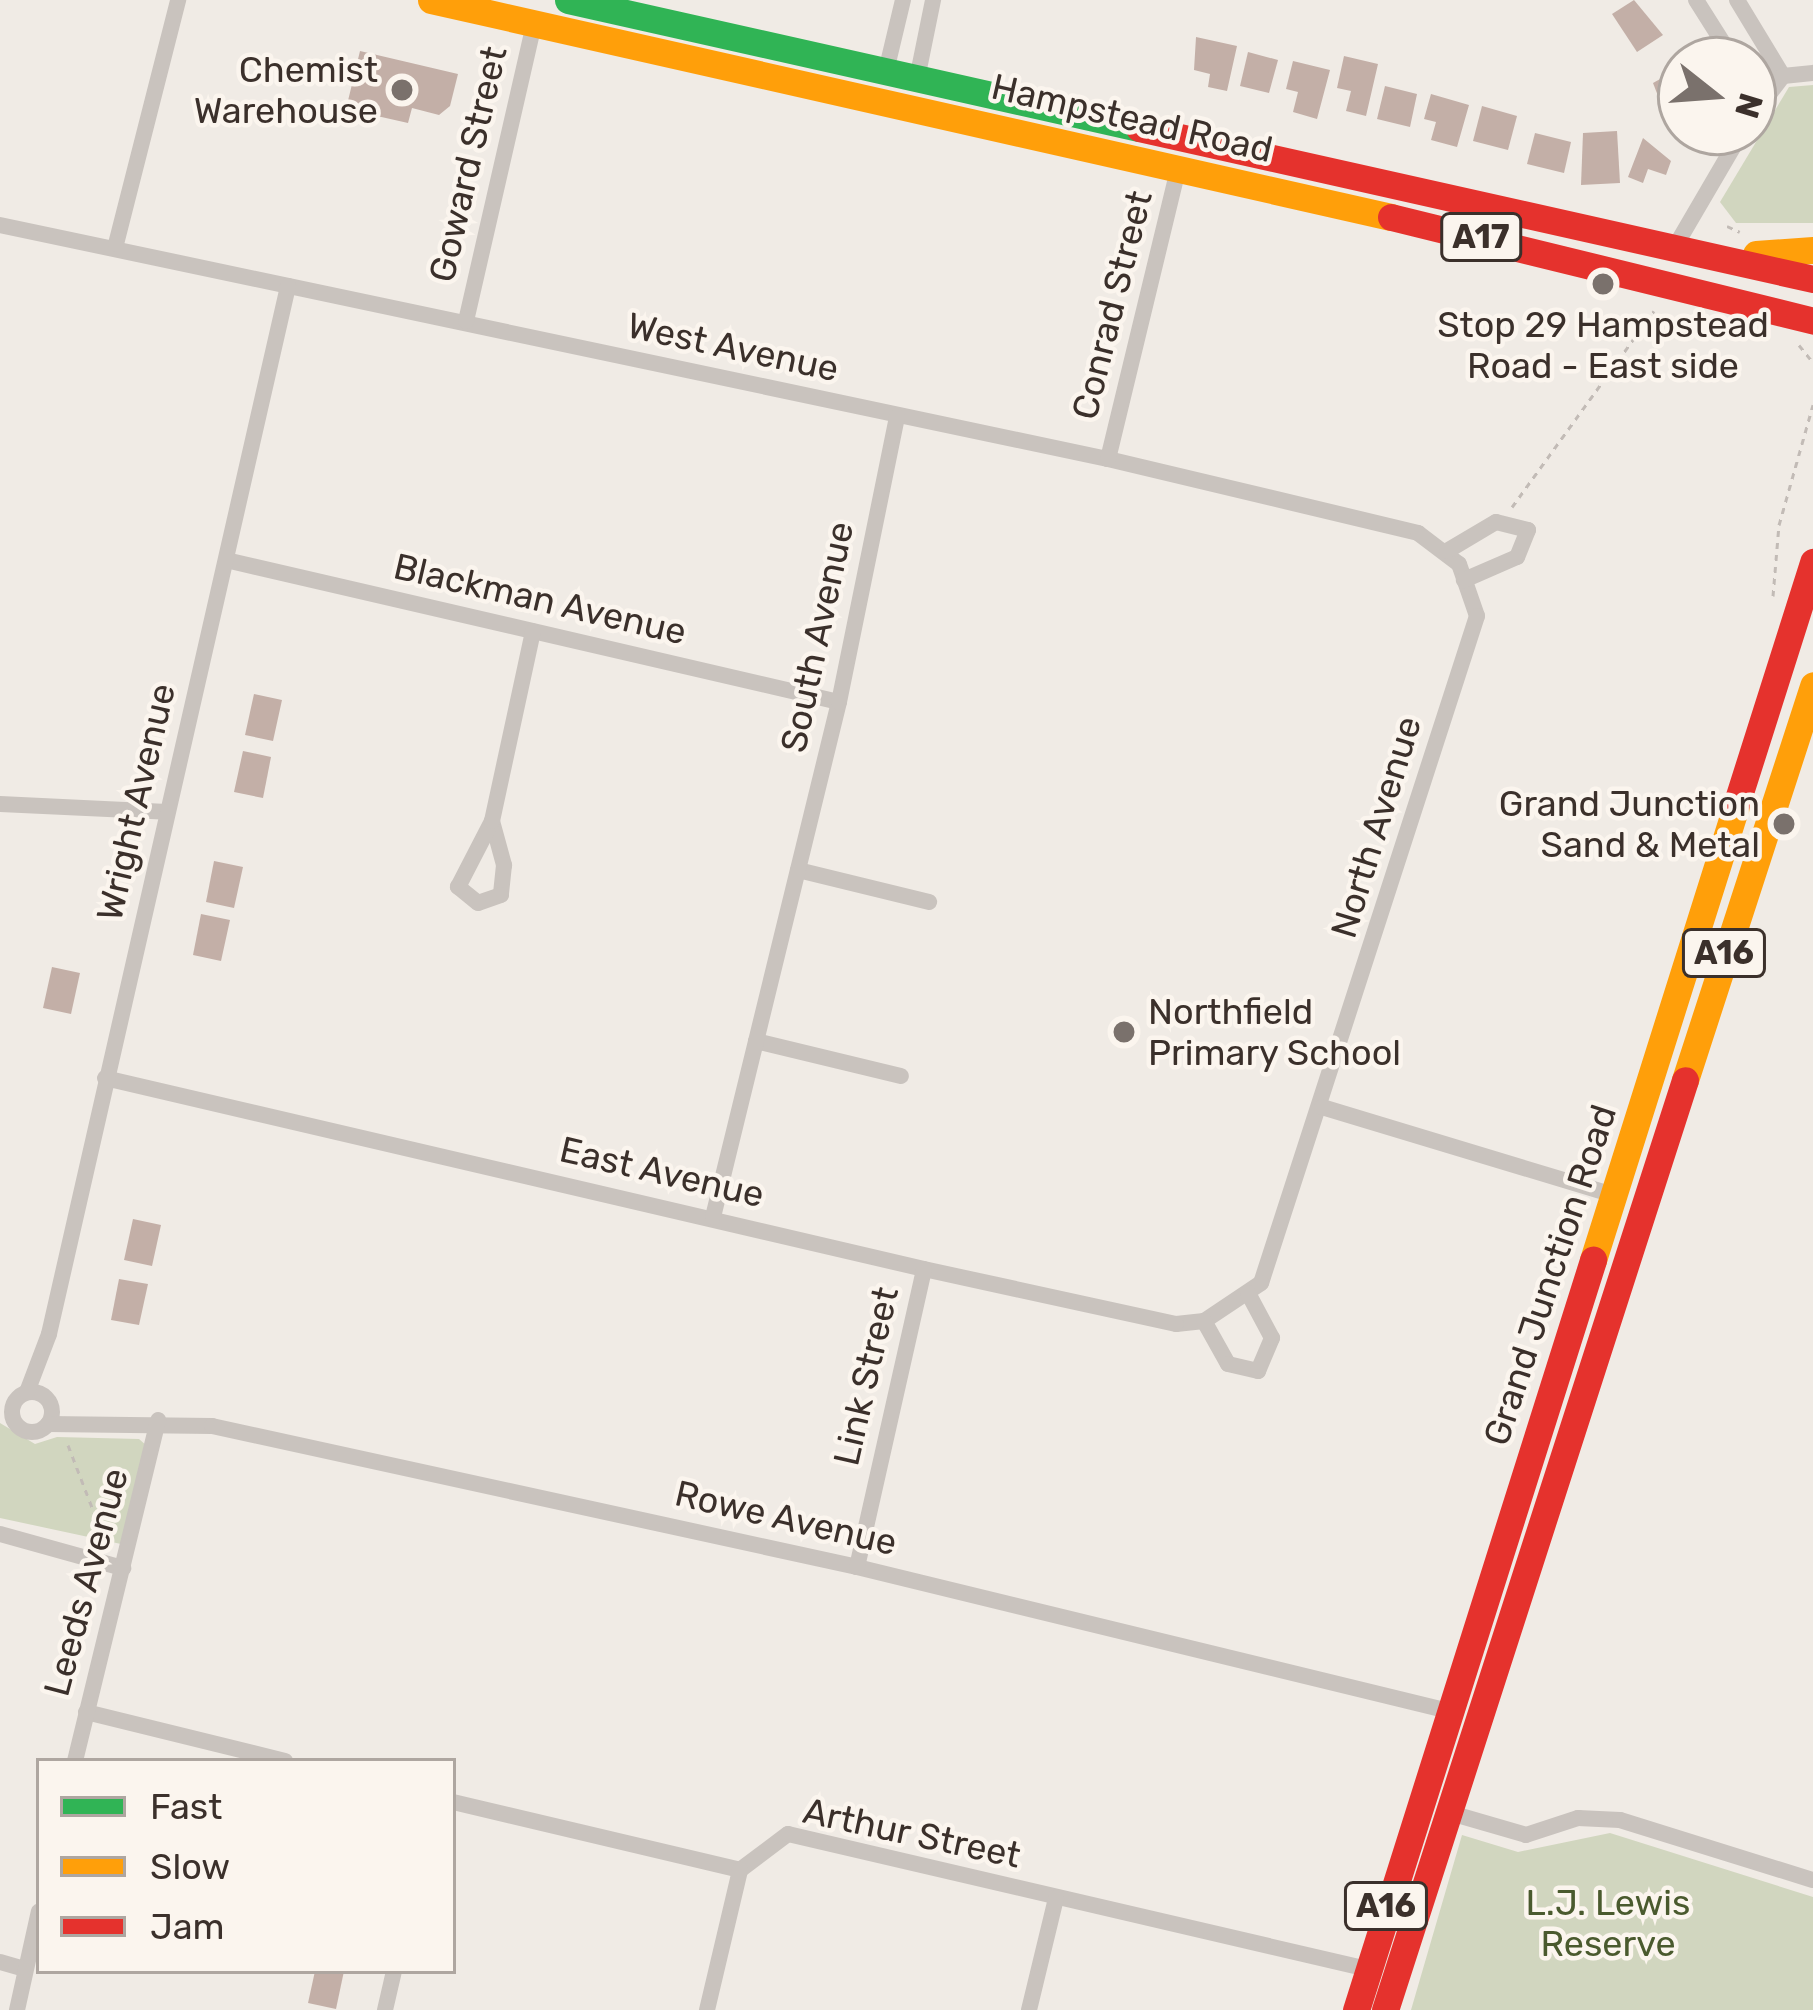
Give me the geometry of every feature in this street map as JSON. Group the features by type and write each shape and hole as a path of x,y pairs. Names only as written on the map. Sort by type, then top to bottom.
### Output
{"highway":[{"name":"Hampstead Road","path":"431,0 538,10 879,98 1813,321"},
{"name":"Hampstead Road","path":"568,0 1732,256 1813,279"},
{"path":"879,98 887,67"},
{"path":"912,104 918,74"},
{"path":"1179,166 1187,136"},
{"path":"1732,256 1813,250"},
{"name":"Grand Junction Road","path":"1385,2010 1530,1553 1772,692 1813,562"},
{"path":"1772,692 1811,698"},
{"name":"Grand Junction Road","path":"1356,2010 1502,1544 1811,698"},
{"path":"1502,1544 1530,1553"},
{"path":"1419,1803 1447,1812"}],"street":[{"path":"116,244 178,0"},
{"path":"887,67 903,0"},
{"path":"918,74 933,0"},
{"path":"1696,0 1719,36"},
{"path":"1737,0 1783,76"},
{"name":"Goward Street","path":"466,321 538,10"},
{"path":"1777,82 1783,76 1813,73"},
{"path":"1676,245 1728,156"},
{"name":"Conrad Street","path":"1108,459 1179,166"},
{"name":"West Avenue","path":"0,226 116,244 288,286 1108,459 1418,533 1456,565"},
{"name":"Wright Avenue","path":"49,1409 49,1334 288,286"},
{"name":"South Avenue","path":"713,1217 839,702 897,417"},
{"path":"1496,522 1528,530 1517,557 1456,565 1496,522"},
{"name":"Blackman Avenue","path":"226,560 839,702"},
{"name":"North Avenue","path":"1227,1311 1261,1283 1322,1107 1477,616 1456,565"},
{"path":"493,821 533,631"},
{"path":"0,805 167,812"},
{"path":"798,870 929,902"},
{"path":"756,1041 902,1076"},
{"name":"East Avenue","path":"105,1078 924,1270 1176,1324 1204,1321 1227,1311"},
{"path":"1322,1107 1628,1199"},
{"name":"Link Street","path":"857,1567 924,1270"},
{"path":"1204,1321 1228,1364 1258,1371 1272,1338 1248,1293"},
{"name":"Wright Avenue","path":"6,1416 49,1334"},
{"path":"6,1416 29,1432 49,1409 15,1395"},
{"name":"Rowe Avenue","path":"49,1409 104,1420 158,1420 857,1567 1449,1712"},
{"name":"Leeds Avenue","path":"75,1758 158,1420"},
{"path":"0,1534 123,1568"},
{"path":"86,1712 273,1758"},
{"path":"456,1803 740,1870 706,2010"},
{"path":"1447,1812 1526,1835 1578,1818 1620,1820 1813,1880"},
{"name":"Arthur Street","path":"740,1870 788,1834 1367,1969"},
{"path":"1030,2010 1056,1898"},
{"path":"16,2010 36,1923"},
{"path":"0,1962 25,1969"},
{"path":"385,2010 393,1974"}],"path":[{"path":"1496,522 1662,300"},
{"path":"69,1436 105,1543"}],"green space":[{"path":"1813,85 1813,223 1736,223 1720,202 1748,156 1777,156 1777,107 1789,87"},
{"path":"0,1423 35,1444 57,1437 139,1439 147,1446 121,1544 0,1518"},
{"name":"L.J. Lewis Reserve","path":"1610,1833 1813,1897 1813,2010 1411,2010 1462,1835 1518,1852"}],"building":[{"path":"1634,0 1663,35 1637,52 1612,14"},
{"path":"1196,37 1237,46 1227,91 1208,87 1210,74 1194,70"},
{"name":"Chemist Warehouse","path":"360,51 458,74 450,106 439,115 412,108 408,123 346,109"},
{"path":"1248,52 1278,60 1269,93 1240,86"},
{"path":"1344,56 1378,64 1366,116 1346,111 1351,91 1337,88"},
{"path":"1293,61 1330,70 1317,119 1293,112 1298,92 1286,89"},
{"path":"1385,86 1417,94 1410,127 1377,119"},
{"path":"1431,94 1469,105 1457,147 1431,140 1436,122 1424,119"},
{"path":"1482,106 1517,116 1508,150 1473,141"},
{"path":"1617,131 1620,183 1581,185 1583,133"},
{"path":"1535,133 1571,142 1564,173 1527,164"},
{"path":"1643,138 1657,150 1657,156 1671,161 1666,175 1648,169 1643,183 1628,177"},
{"path":"254,694 282,700 273,741 245,735"},
{"path":"243,751 271,757 263,798 234,792"},
{"path":"214,861 243,867 234,908 206,902"},
{"path":"201,914 230,920 221,961 193,955"},
{"path":"52,967 80,973 71,1014 43,1008"},
{"path":"133,1219 161,1225 152,1266 124,1260"},
{"path":"119,1279 148,1284 139,1325 111,1320"},
{"path":"314,1974 343,1974 336,2009 308,2003"}],"traffic: fast":[{"path":"568,0 1139,128"}],"traffic: slow":[{"path":"431,0 1391,217"},
{"path":"1756,254 1813,250"},
{"path":"1685,1080 1813,685"},
{"path":"1593,1260 1737,802"}],"traffic: jam":[{"path":"1139,128 1813,279"},
{"path":"1391,217 1813,321"},
{"path":"1737,802 1813,562"},
{"path":"1385,2010 1685,1080"},
{"path":"1356,2010 1593,1260"}],"place":[{"name":"Chemist Warehouse","path":"402,90"},
{"name":"Stop 29 Hampstead Road - East side","path":"1603,284"},
{"name":"Grand Junction Sand & Metal","path":"1784,824"},
{"name":"Northfield Primary School","path":"1124,1032"}]}
